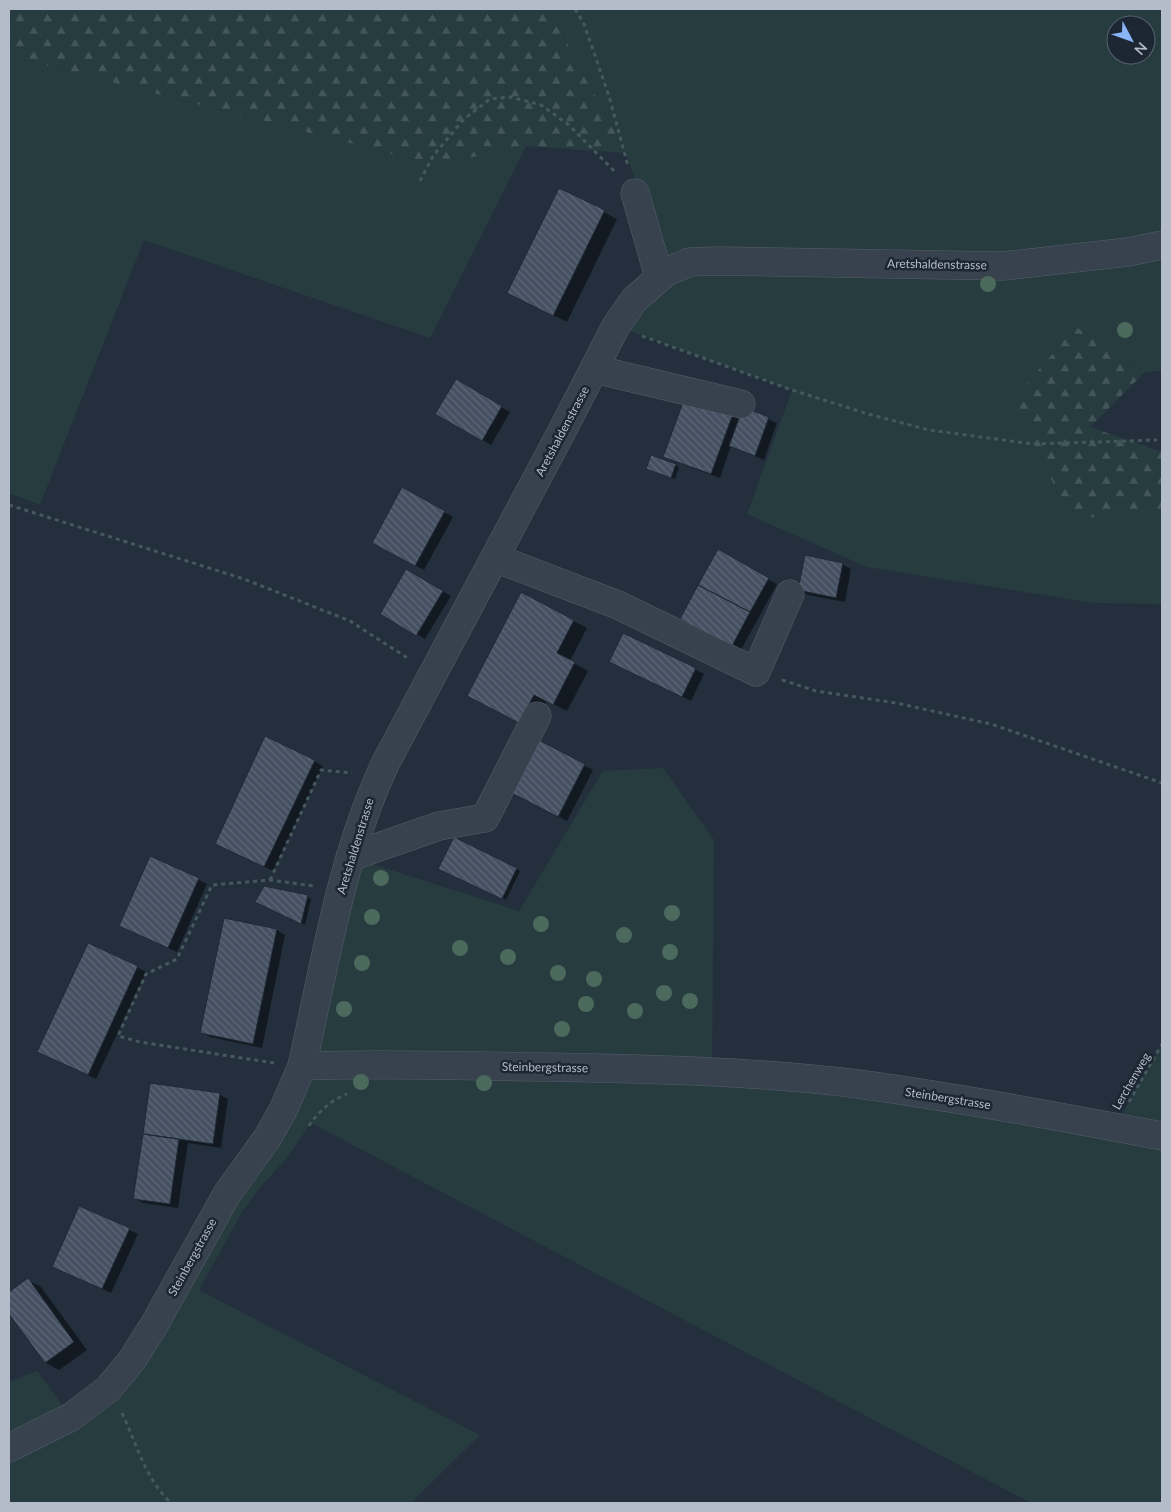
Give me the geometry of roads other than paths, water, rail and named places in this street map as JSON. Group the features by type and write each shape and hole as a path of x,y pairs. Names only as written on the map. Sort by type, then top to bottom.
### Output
{"street":[{"path":"635,194 659,278"},
{"name":"Aretshaldenstrasse","path":"302,1066 350,857 359,826 380,775 616,326 634,300 666,272 690,262 1003,266 1128,252 1162,245"},
{"path":"594,369 741,404"},
{"path":"495,558 618,605 756,672 790,594"},
{"path":"350,857 439,826 485,818 537,716"},
{"name":"Steinbergstrasse","path":"9,1448 71,1417 108,1389 132,1360 154,1325 227,1194 268,1137 284,1108 302,1066 352,1064 711,1071 784,1076 857,1084 954,1099 1162,1136"}]}
